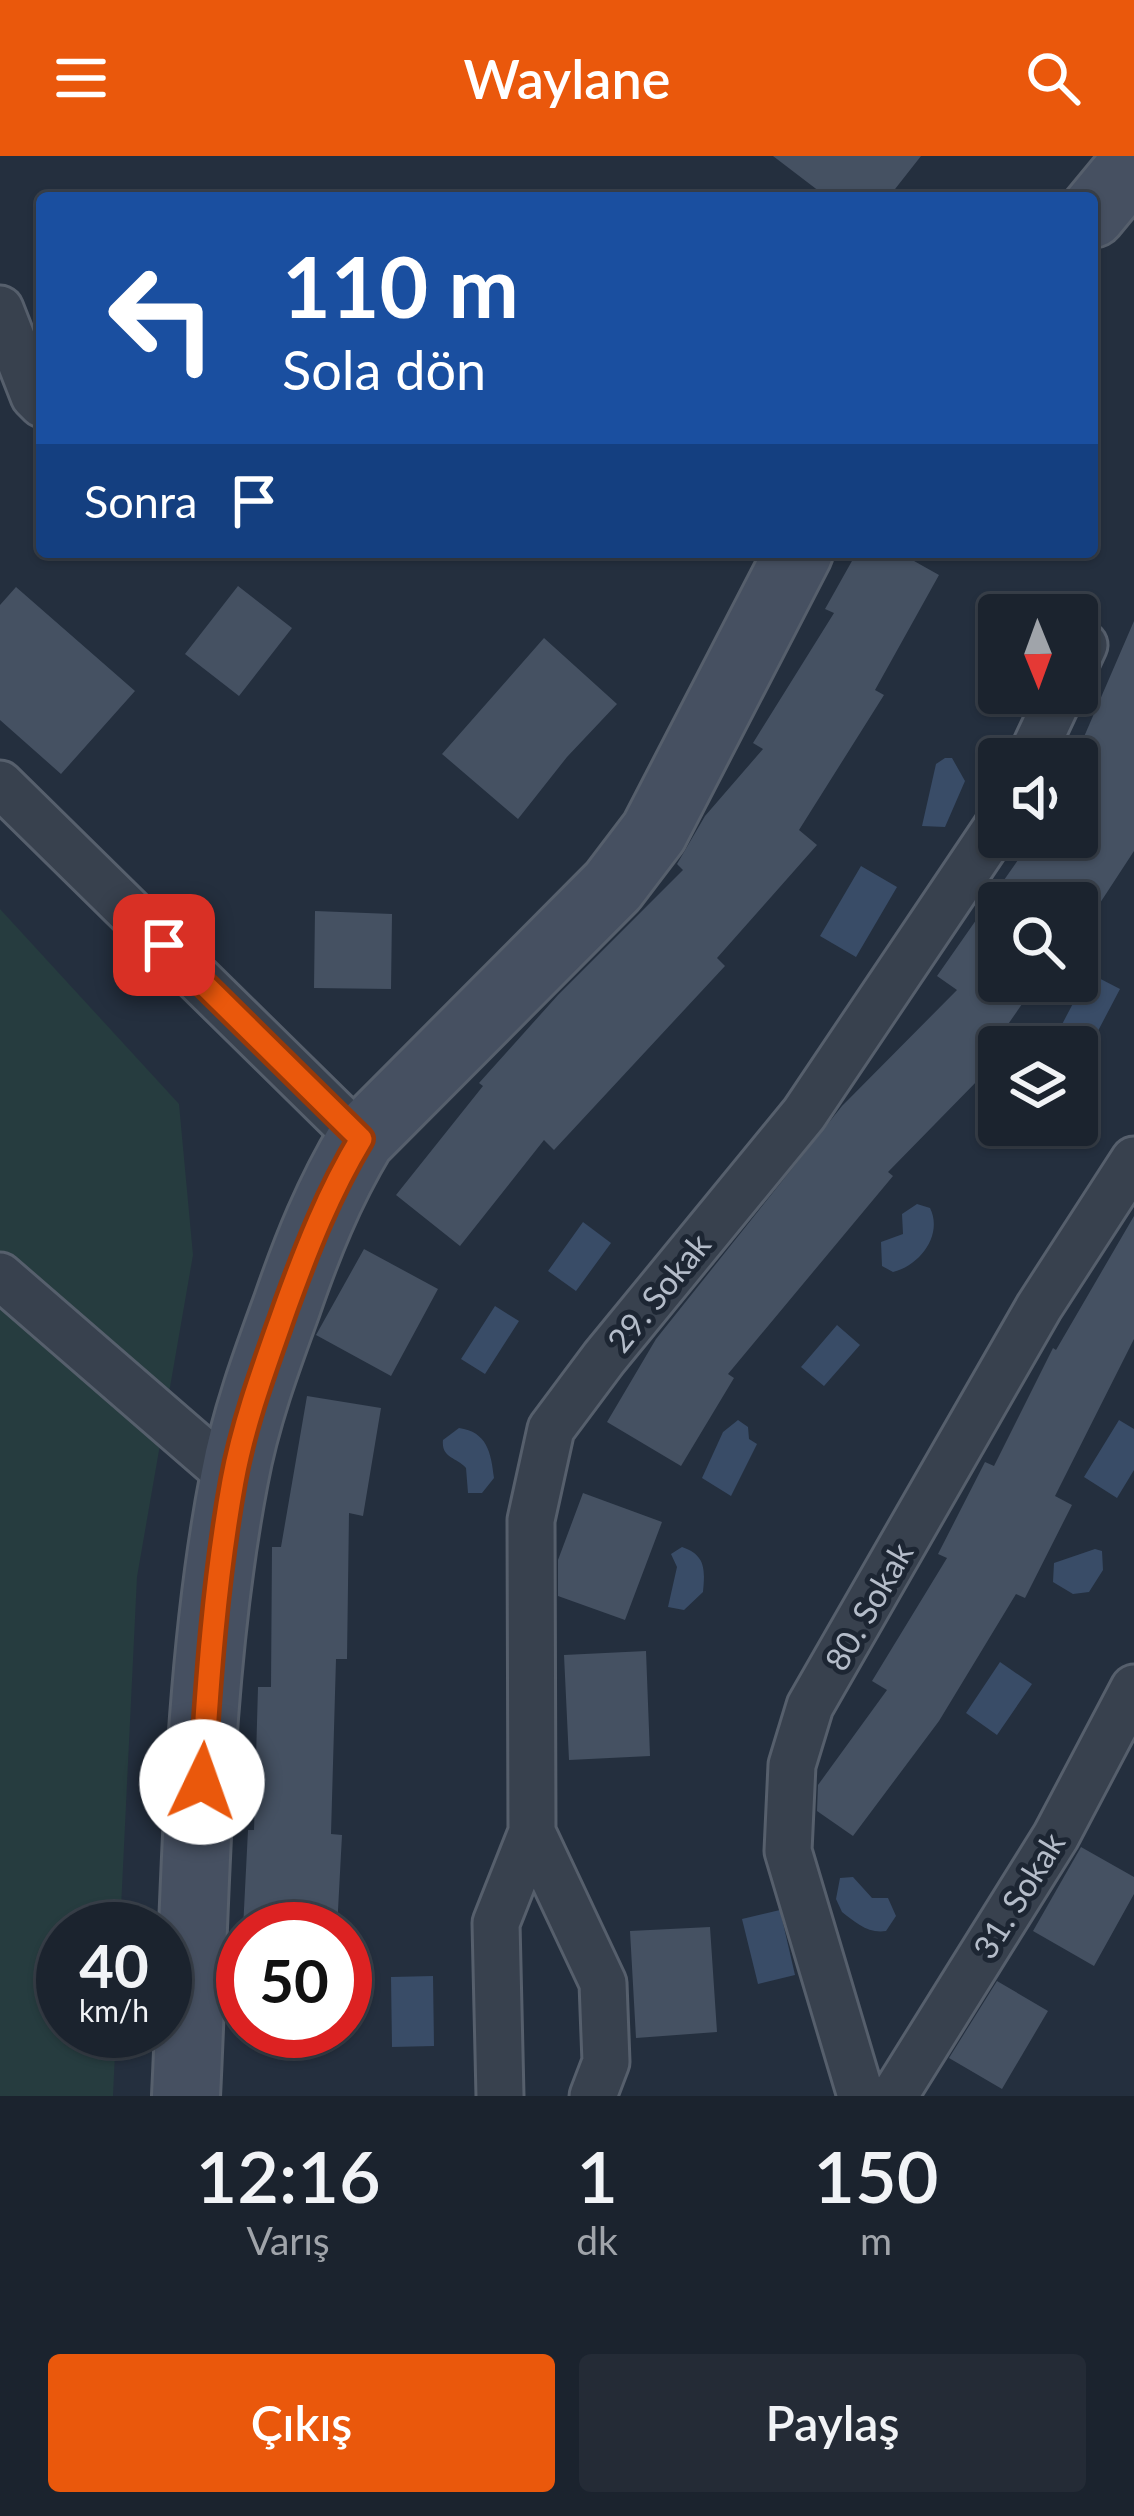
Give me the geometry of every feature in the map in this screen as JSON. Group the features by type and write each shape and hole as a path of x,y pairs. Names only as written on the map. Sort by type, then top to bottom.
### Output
{"main road":[{"path":"1098,207 1134,163"},
{"path":"185,2096 210,1647 234,1479 255,1393 308,1246 338,1177 361,1139 613,886 654,832 796,558"}],"street":[{"path":"0,309 36,397"},
{"path":"0,784 361,1139"},
{"name":"29. Sokak","path":"500,2096 496,1923 532,1832 531,1520 551,1430 604,1358 805,1114 978,855"},
{"name":"80. Sokak","path":"861,2096 788,1851 792,1765 810,1706 1039,1307 1134,1160"},
{"path":"0,1276 234,1479"},
{"name":"31. Sokak","path":"894,2096 1056,1836 1134,1688"},
{"name":"29. Sokak","path":"532,1832 603,1983 606,2062 593,2096"}],"green space":[{"path":"0,909 179,1104 193,1255 137,1577 121,1902 36,1902 36,2058 115,2058 113,2096 0,2096"}],"water":[{"path":"952,758 965,781 945,827 922,826 936,764"},
{"path":"861,866 897,887 856,957 820,936"},
{"path":"1098,978 1120,989 1098,1031 1098,1026 1061,1026 1074,1002 1098,1002"},
{"path":"917,1204 930,1208 931,1238 920,1256 893,1272 882,1266 881,1242 903,1234 902,1214"},
{"path":"583,1222 611,1243 576,1291 548,1271"},
{"path":"495,1306 519,1321 485,1374 461,1359"},
{"path":"837,1325 860,1345 824,1386 801,1367"},
{"path":"738,1420 757,1444 731,1496 702,1478 723,1432"},
{"path":"1119,1420 1134,1429 1134,1470 1117,1498 1084,1477"},
{"path":"459,1428 476,1434 489,1452 494,1478 482,1493 468,1493 466,1468 444,1450 443,1440"},
{"path":"682,1547 700,1559 704,1577 703,1592 684,1610 668,1607 677,1567 671,1554"},
{"path":"1095,1549 1102,1551 1103,1570 1089,1592 1073,1594 1053,1582 1054,1563"},
{"path":"1000,1662 1032,1684 997,1735 966,1713"},
{"path":"853,1877 872,1898 888,1898 896,1916 886,1931 868,1929 842,1912 836,1899 840,1878"},
{"path":"780,1910 795,1975 758,1984 742,1919"},
{"path":"433,1976 434,2046 392,2047 391,1977"}],"building":[{"path":"773,156 921,156 893,192 820,192"},
{"path":"854,558 909,558 939,575 875,690 884,695 799,830 817,845 717,958 725,966 554,1150 544,1140 460,1246 396,1195 483,1086 479,1083 558,995 683,870 677,864 705,816 763,749 753,743 834,613 825,609"},
{"path":"238,586 292,628 239,696 185,654"},
{"path":"16,587 135,691 61,774 0,720 0,605"},
{"path":"1134,621 1134,851 1100,903 1098,882 1003,882 1019,858 1098,858 1098,738 1083,738 1098,714"},
{"path":"544,638 617,704 518,819 442,754"},
{"path":"315,911 392,914 391,989 314,988"},
{"path":"978,917 978,1002 1023,1002 1007,1026 978,1026 978,1080 888,1172 893,1176 728,1374 734,1378 681,1466 607,1422 656,1339 842,1106 957,990 937,976"},
{"path":"1134,1216 1134,1339 1055,1496 1072,1505 1025,1598 1016,1594 939,1721 853,1836 817,1811 818,1785 887,1690 872,1681 947,1558 938,1554 985,1462 994,1466 1053,1348 1056,1350"},
{"path":"364,1249 438,1289 391,1376 316,1335"},
{"path":"307,1396 381,1408 363,1516 349,1513 347,1659 336,1659 331,1834 342,1835 338,1902 244,1902 248,1830 254,1830 258,1687 271,1687 272,1547 281,1547"},
{"path":"583,1493 662,1522 625,1620 558,1596 558,1560"},
{"path":"646,1651 650,1756 569,1760 564,1655"},
{"path":"1081,1847 1134,1877 1134,1894 1094,1966 1033,1931"},
{"path":"710,1927 717,2032 636,2038 630,1931"},
{"path":"997,1981 1048,2011 1002,2089 949,2058"}],"route":[{"path":"164,945 361,1139 338,1177 308,1246 244,1436 210,1647 202,1782"}]}
